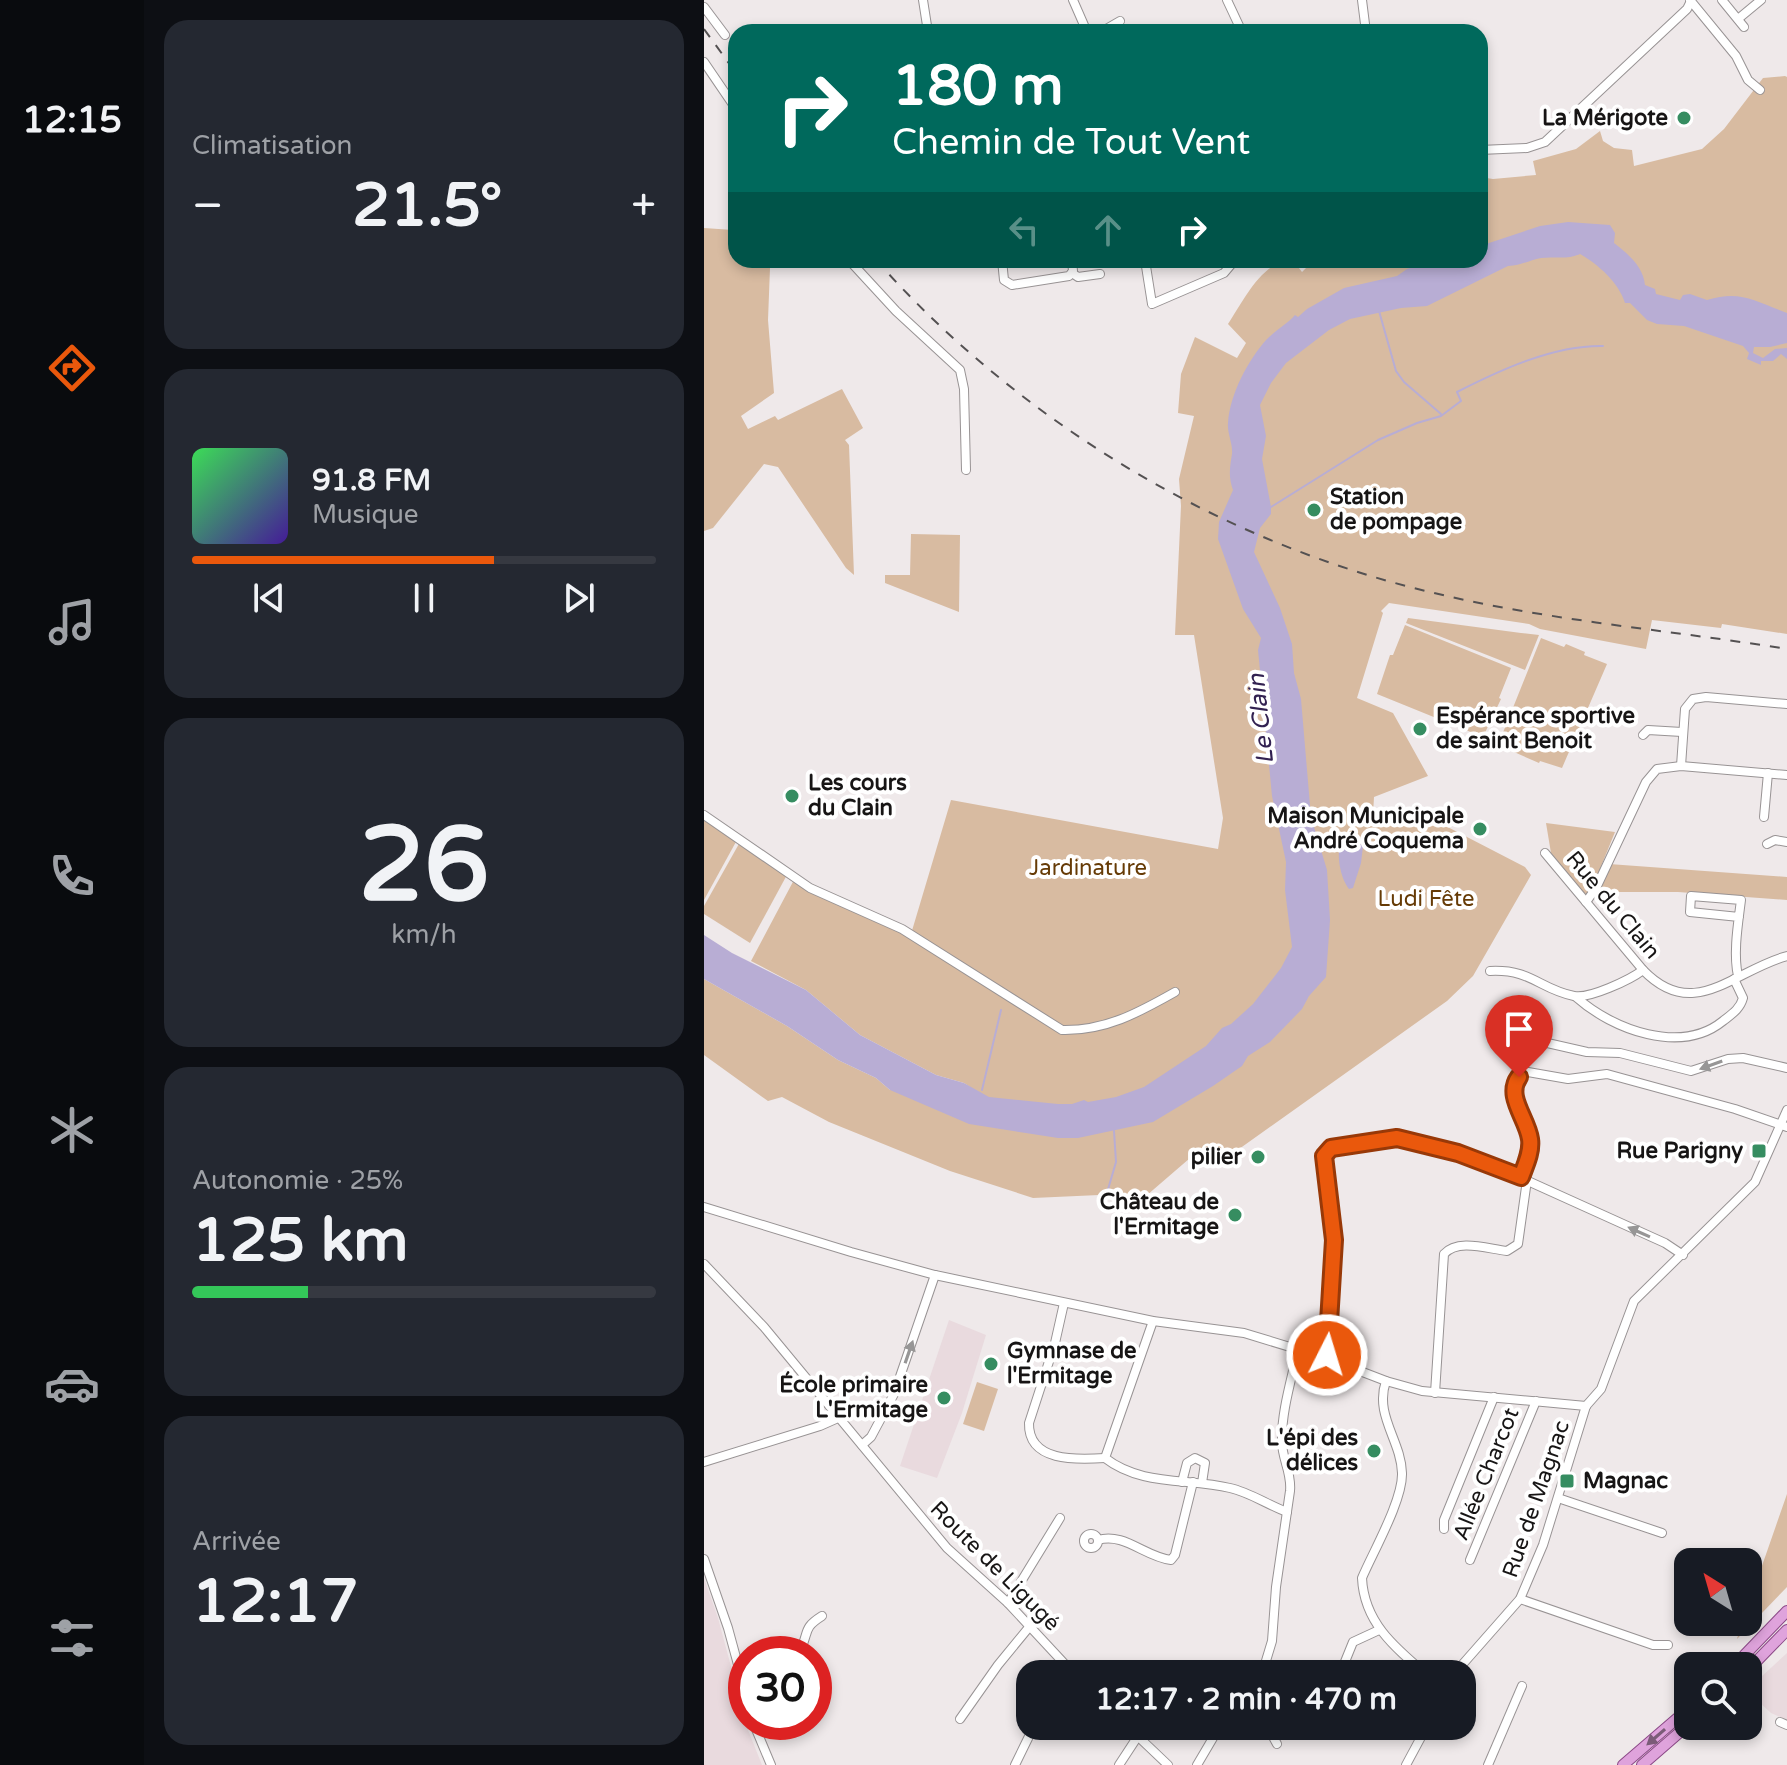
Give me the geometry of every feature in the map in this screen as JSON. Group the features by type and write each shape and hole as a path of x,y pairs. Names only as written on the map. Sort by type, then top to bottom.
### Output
{"main road":[{"path":"1747,1652 1787,1611"},
{"path":"1762,1656 1787,1630"},
{"path":"1623,1765 1674,1721"},
{"path":"1642,1765 1674,1737"}],"street":[{"path":"923,0 927,24"},
{"path":"1073,0 1084,24"},
{"path":"1227,0 1238,24"},
{"path":"1362,0 1365,24"},
{"path":"1690,0 1736,56 1748,80 1760,90"},
{"path":"1488,150 1527,148 1545,142 1687,9 1690,0"},
{"path":"1722,0 1741,23 1761,0"},
{"path":"704,7 725,35"},
{"path":"1115,24 1120,21"},
{"path":"704,62 728,97"},
{"path":"856,268 962,374 967,435 966,470"},
{"path":"1002,268 1003,278 1009,285 1066,277 1072,273"},
{"path":"1072,268 1072,273"},
{"path":"1146,268 1152,304 1224,273 1228,268"},
{"path":"1072,273 1078,277 1100,274"},
{"path":"1681,766 1686,706 1695,697 1787,704"},
{"path":"1643,735 1648,730 1682,732"},
{"path":"1586,902 1596,888 1650,776 1660,768 1681,766 1787,775"},
{"path":"1764,817 1768,773"},
{"path":"704,815 810,888 902,929 1062,1030 1090,1029 1121,1021 1175,992"},
{"path":"1767,844 1775,840 1787,842"},
{"name":"Rue du Clain","path":"1545,853 1643,970 1662,986 1684,994 1710,991 1787,956"},
{"path":"1490,971 1521,972 1576,997 1613,1023 1637,1032 1693,1037 1716,1027 1740,1007 1743,998 1736,978 1741,900 1691,896 1690,912 1739,917"},
{"path":"1576,997 1620,985 1643,970"},
{"path":"1524,1073 1511,1059 1515,1052 1543,1042 1587,1052 1620,1053 1691,1071 1728,1059 1743,1058 1787,1068"},
{"path":"1435,1393 1444,1254 1454,1246 1507,1251 1518,1244 1530,1138 1514,1089 1517,1079 1524,1073 1531,1071 1568,1079 1607,1074 1784,1125"},
{"name":"Rue de Magnac","path":"1466,1660 1520,1599 1535,1568 1586,1406 1601,1389 1630,1307 1648,1285 1683,1255 1755,1182 1784,1125 1787,1110"},
{"path":"1326,1358 1334,1240 1324,1156 1331,1148 1397,1138 1458,1153 1524,1179 1665,1243 1683,1255"},
{"path":"704,1207 935,1275 1153,1321 1244,1333 1326,1358 1386,1381 1435,1393 1586,1406"},
{"name":"Route de Ligugé","path":"704,1264 764,1327 947,1548 1008,1603 1061,1660"},
{"path":"862,1445 871,1437 894,1394 935,1275"},
{"path":"1064,1303 1055,1343 1031,1414 1030,1436 1035,1447 1078,1460 1105,1458 1120,1470 1235,1489 1287,1512"},
{"path":"1105,1458 1153,1321"},
{"path":"1266,1660 1272,1641 1291,1478 1282,1447 1282,1430 1298,1349"},
{"path":"1386,1381 1382,1407 1400,1459 1402,1482 1362,1578 1366,1606 1379,1630 1411,1660"},
{"path":"1444,1529 1444,1520 1494,1397"},
{"name":"Allée Charcot","path":"1470,1560 1536,1401"},
{"path":"704,1462 838,1418"},
{"path":"1098,1540 1109,1538 1124,1541 1148,1554 1171,1560 1205,1463 1195,1458 1187,1463 1182,1482"},
{"path":"1558,1498 1662,1533"},
{"path":"1008,1603 1060,1518"},
{"path":"704,1559 731,1636"},
{"path":"1520,1599 1653,1645 1668,1645"},
{"path":"804,1636 809,1624 822,1616"},
{"path":"960,1719 1030,1626"},
{"path":"1346,1660 1353,1642 1379,1630"},
{"path":"1488,1765 1522,1686"},
{"path":"761,1740 771,1765"},
{"path":"1015,1765 1027,1740"},
{"path":"1119,1765 1135,1740"},
{"path":"1142,1740 1168,1765"},
{"path":"1197,1765 1210,1740"},
{"path":"1275,1740 1277,1744"},
{"path":"1406,1765 1419,1740"}],"shaded area":[{"path":"1568,222 1610,225 1615,233 1614,243 1634,261 1645,285 1655,289 1656,294 1680,300 1683,295 1690,294 1707,300 1739,297 1787,313 1787,343 1754,347 1753,353 1763,358 1775,349 1787,348 1787,359 1781,354 1773,361 1761,361 1761,365 1747,359 1749,353 1743,346 1684,326 1647,320 1630,303 1625,303 1607,275 1580,254 1541,258 1508,266 1427,306 1350,319 1329,330 1286,363 1260,405 1266,436 1262,459 1271,514 1260,528 1254,552 1280,608 1292,644 1294,673 1301,699 1311,817 1327,870 1330,920 1326,977 1302,1009 1270,1042 1213,1086 1153,1122 1078,1138 1058,1138 969,1124 890,1090 876,1078 838,1060 787,1026 704,979 704,935 732,953 806,990 860,1035 936,1075 964,1083 989,1097 1058,1104 1116,1097 1144,1087 1206,1046 1222,1028 1231,1024 1253,1004 1281,968 1292,947 1285,890 1286,862 1272,796 1258,650 1261,638 1243,609 1218,539 1219,522 1233,490 1228,431 1232,401 1241,378 1260,347 1295,315 1298,317 1344,288 1397,276 1410,268 1488,268 1488,243 1540,226"},
{"path":"1341,841 1363,846 1353,888 1349,889 1343,879 1339,859"},
{"name":"École primaire L'Ermitage","path":"949,1320 986,1335 962,1413 937,1478 900,1466"},
{"path":"704,1578 728,1655 728,1740 752,1740 762,1765 704,1765"},
{"path":"1787,1653 1787,1720 1762,1705 1762,1676"}],"green space":[{"path":"1787,77 1787,634 1722,624 1721,628 1652,620 1646,649 1540,629 1529,624 1389,603 1381,611 1383,613 1357,698 1393,713 1428,776 1374,797 1373,815 1426,824 1438,822 1525,867 1531,875 1473,976 1447,1001 1225,1159 1204,1146 1139,1202 1099,1195 1033,1198 950,1171 829,1122 782,1097 768,1101 704,1055 704,979 787,1026 838,1060 876,1078 890,1090 970,1087 936,1075 860,1035 806,990 751,961 795,878 911,934 951,800 1218,849 1223,818 1194,635 1175,635 1181,506 1179,479 1194,416 1178,413 1181,374 1195,337 1237,358 1246,343 1228,324 1254,284 1271,268 1299,268 1302,272 1306,268 1488,268 1488,178 1536,175 1533,161 1576,149 1600,131 1603,141 1614,148 1632,150 1634,166 1702,149 1724,129 1763,78"},
{"path":"704,228 728,230 728,268 770,268 768,320 774,393 741,416 748,429 775,416 778,420 842,389 863,428 845,440 849,445 854,575 846,568 778,467 764,464 713,528 704,531"},
{"path":"911,534 960,535 959,612 885,583 885,575 910,575"},
{"path":"1408,618 1539,635 1525,670 1406,623"},
{"path":"1405,625 1511,668 1483,737 1377,694 1390,655 1393,655"},
{"path":"1541,638 1564,647 1566,644 1607,664 1562,768 1539,763 1498,745"},
{"path":"704,815 737,840 704,900"},
{"path":"1546,823 1615,832 1591,891 1585,896 1551,853"},
{"path":"740,842 788,873 750,943 704,914 704,906"},
{"path":"1609,864 1787,877 1787,900 1678,892 1597,892"},
{"path":"977,1382 998,1389 984,1431 963,1424"},
{"path":"1787,1494 1787,1587 1762,1613 1762,1566"}],"waterway":[{"path":"1379,311 1396,371 1404,382 1441,414"},
{"path":"1271,507 1378,440 1441,416 1461,401 1457,392 1547,354 1603,346"},
{"path":"982,1090 1001,1010"},
{"path":"1104,1203 1116,1162 1114,1131"}],"railway":[{"path":"704,29 728,62"},
{"path":"884,268 933,319 994,374 1060,424 1130,469 1202,509 1277,543 1355,571 1478,603 1787,649"}],"place":[{"name":"La Mérigote","path":"1684,118"},
{"name":"Station de pompage","path":"1314,510"},
{"name":"Espérance sportive de saint Benoit","path":"1420,729"},
{"name":"Les cours du Clain","path":"792,796"},
{"name":"Maison Municipale André Coquema","path":"1480,829"},
{"name":"Rue Parigny","path":"1759,1151"},
{"name":"pilier","path":"1258,1157"},
{"name":"Château de l'Ermitage","path":"1235,1215"},
{"name":"Gymnase de l'Ermitage","path":"991,1364"},
{"name":"École primaire L'Ermitage","path":"944,1398"},
{"name":"L'épi des délices","path":"1374,1451"},
{"name":"Magnac","path":"1567,1481"}],"route":[{"path":"1327,1355 1334,1240 1324,1156 1331,1148 1397,1138 1458,1153 1521,1177 1530,1138 1514,1094 1515,1082 1519,1077"}],"water label":[{"name":"Le Clain","path":"1261,719"}],"park label":[{"name":"Jardinature","path":"1088,868"},
{"name":"Ludi Fête","path":"1426,899"}]}
